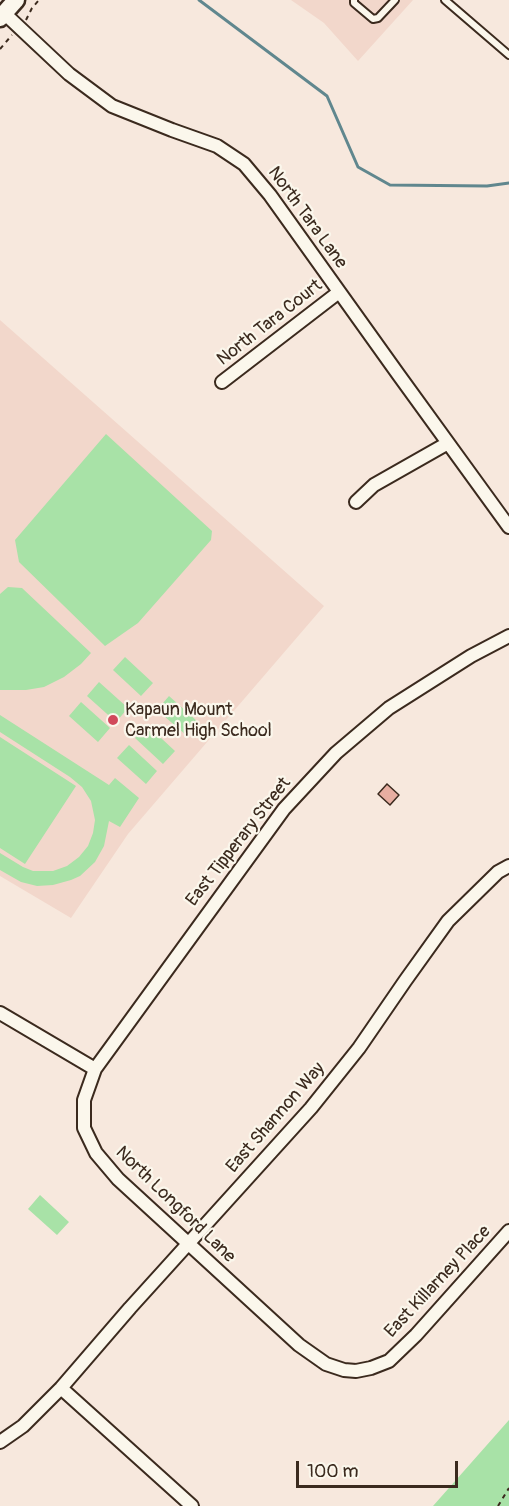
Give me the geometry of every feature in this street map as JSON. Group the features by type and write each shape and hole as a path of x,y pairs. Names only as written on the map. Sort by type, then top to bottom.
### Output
{"street":[{"name":"North Tara Lane","path":"7,10 69,74 112,106 217,146 244,164 270,195 509,527"},
{"name":"North Tara Court","path":"222,382 339,291"},
{"path":"356,502 374,485 448,443"},
{"name":"East Tipperary Street","path":"95,1069 284,809 336,753 389,708 471,656 509,636"},
{"name":"East Shannon Way","path":"0,1442 23,1426 61,1388 310,1108 359,1048 448,921 498,872 509,866"},
{"path":"0,1013 95,1069"},
{"name":"North Longford Lane","path":"95,1069 84,1100 84,1128 96,1154 118,1179 299,1345 326,1364 344,1370 361,1370"},
{"name":"East Killarney Place","path":"361,1370 389,1361 416,1335 509,1231"},
{"path":"61,1388 192,1506"}],"lane":[{"path":"354,0 354,3 373,19 378,18 395,0"},
{"path":"445,0 509,56"}],"path":[{"path":"498,1506 509,1488"}],"shaded area":[{"path":"291,0 413,0 358,61 324,23"},
{"name":"Kapaun Mount Carmel High School","path":"0,320 324,606 128,834 71,918 0,876"}],"green space":[{"path":"106,434 212,531 211,540 138,623 105,646 19,562 15,540"},
{"path":"8,587 22,588 91,653 64,677 44,687 0,690 0,594"},
{"path":"125,657 153,683 141,696 113,670"},
{"path":"99,682 128,708 116,722 87,696"},
{"path":"169,696 198,722 186,735 157,710"},
{"path":"81,702 110,728 98,742 69,716"},
{"path":"0,715 109,785 115,778 139,798 120,827 109,821 104,846 95,862 80,876 53,885 37,886 21,882 0,870 0,853 33,871 53,871 67,866 88,846 95,820 91,801 82,787 0,732"},
{"path":"147,725 175,751 163,764 135,738"},
{"path":"0,737 76,786 25,864 0,848"},
{"path":"129,745 157,771 146,784 117,758"},
{"path":"40,1195 69,1222 57,1235 28,1209"},
{"path":"509,1420 509,1506 433,1506"}],"building":[{"path":"387,784 399,795 390,805 378,794"}],"waterway":[{"path":"199,0 327,96 358,167 390,185 487,186 509,183"}],"place":[{"name":"Kapaun Mount Carmel High School","path":"113,720"}]}
